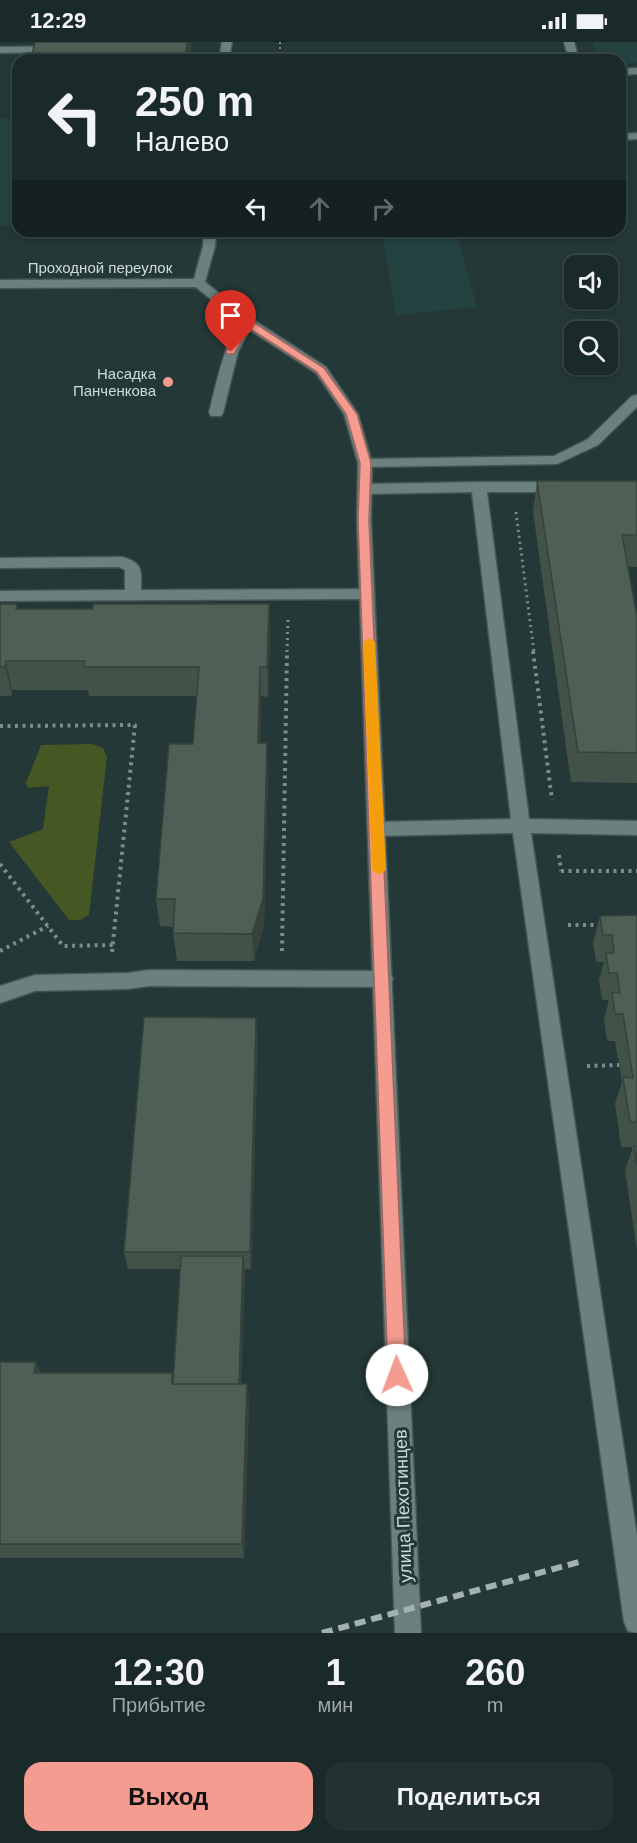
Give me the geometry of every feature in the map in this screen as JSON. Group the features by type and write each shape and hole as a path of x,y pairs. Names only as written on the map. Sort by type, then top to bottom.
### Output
{"street":[{"path":"0,50 94,49 96,42"},
{"path":"199,283 210,237"},
{"name":"Проходной переулок","path":"0,284 199,283"},
{"name":"улица Пехотинцев","path":"199,283 247,322 321,370 351,414 365,463 364,520 408,1633"},
{"path":"216,413 231,352 247,322"},
{"path":"365,463 557,460 593,442 637,399"},
{"path":"479,487 521,826 637,1622"},
{"path":"365,489 580,488"},
{"path":"0,563 122,562 133,568 133,595"},
{"path":"0,596 367,594"},
{"path":"378,829 521,826 637,828"},
{"path":"0,995 20,986 35,983 149,978 383,979"}],"path":[{"path":"281,979 289,595"},
{"path":"0,726 135,725 110,981"},
{"path":"0,864 63,946 113,945"},
{"path":"561,871 637,871"},
{"path":"568,925 602,925"},
{"path":"0,951 48,926"},
{"path":"586,1066 619,1065"}],"shaded area":[{"path":"592,42 637,42 637,63 626,63 626,54 595,54"},
{"path":"12,118 12,225 0,225 0,119"},
{"path":"383,237 458,237 477,307 396,315"}],"green space":[{"path":"92,744 103,748 107,757 89,915 80,920 69,920 9,842 43,829 49,786 28,788 26,783 41,745"}],"building":[{"path":"35,42 187,42 186,54 32,54"},
{"path":"537,481 637,481 637,535 622,535 637,616 637,753 578,752"},
{"path":"0,604 17,604 16,609 93,609 93,604 269,604 267,667 260,667 258,743 267,743 263,899 252,934 173,933 175,899 156,899 169,744 193,744 199,667 84,667 85,661 6,661 5,667 0,667"},
{"path":"637,915 637,1122 630,1122 623,1077 633,1078 623,1014 615,1014 612,992 620,993 617,973 609,973 606,953 614,953 612,935 603,935 600,916"},
{"path":"144,1017 256,1018 250,1252 124,1252"},
{"path":"634,1146 637,1146 637,1165"},
{"path":"181,1256 243,1256 239,1384 173,1384"},
{"path":"0,1362 36,1362 34,1373 172,1373 172,1384 247,1384 242,1544 0,1544"}],"railway":[{"path":"322,1633 579,1562"}],"slow traffic":[{"path":"369,642 379,870"}],"place":[{"name":"Насадка Панченкова","path":"168,382"}],"route":[{"path":"231,352 247,322 321,370 351,414 365,463 364,520 397,1375"}]}
